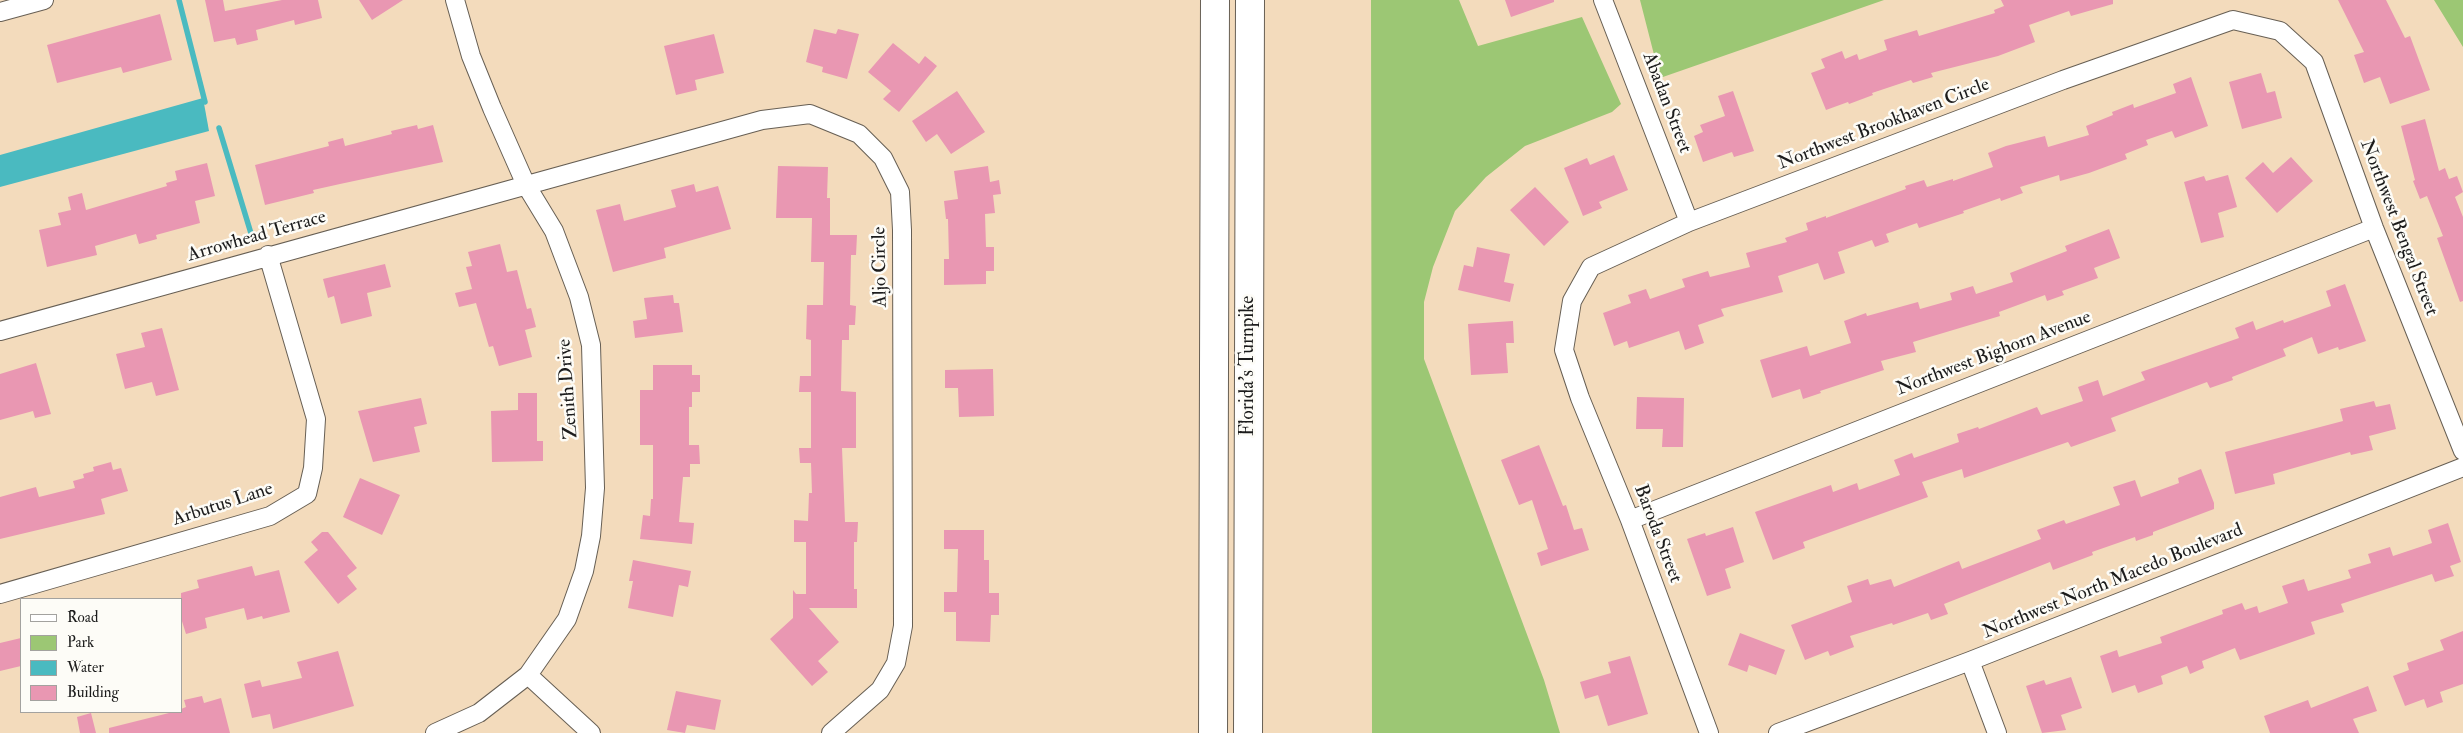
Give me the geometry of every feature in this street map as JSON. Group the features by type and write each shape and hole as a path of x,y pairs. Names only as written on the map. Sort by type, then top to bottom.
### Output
{"highway":[{"name":"Florida's Turnpike","path":"1213,733 1215,0"},
{"name":"Florida's Turnpike","path":"1248,733 1250,0"}],"street":[{"path":"0,12 44,0"},
{"name":"Zenith Drive","path":"434,733 479,713 528,675 567,619 584,571 591,536 595,488 591,345 568,265 554,231 526,185 471,56 455,0"},
{"name":"Abadan Street","path":"1603,0 1689,222"},
{"name":"Northwest Brookhaven Circle","path":"1564,350 1572,301 1591,267 1689,222 2063,80 2233,20 2280,31"},
{"name":"Northwest Bengal Street","path":"2280,31 2314,62 2374,228 2463,451"},
{"name":"Aljo Circle","path":"526,185 762,120 810,114 859,134 883,158 900,192 902,230 903,626 896,663 880,690 831,733"},
{"name":"Arrowhead Terrace","path":"0,331 268,255 526,185"},
{"name":"Northwest Bighorn Avenue","path":"1630,520 2374,228"},
{"name":"Arbutus Lane","path":"0,594 270,516 307,494 313,468 316,418 268,255"},
{"name":"Baroda Street","path":"1564,350 1580,398 1630,520 1709,733"},
{"name":"Northwest North Macedo Boulevard","path":"1778,733 1970,661 2463,467"},
{"path":"1970,661 1997,733"},
{"path":"528,675 591,733"}],"green space":[{"path":"1371,0 1459,0 1478,46 1582,17 1621,104 1612,112 1525,146 1486,177 1455,211 1433,267 1424,302 1424,359 1544,680 1560,733 1372,733"},
{"path":"1640,0 1884,0 1660,78"},
{"path":"2434,0 2463,0 2463,47"}],"water":[{"path":"203,98 209,131 0,187 0,155"}],"building":[{"path":"205,0 223,0 225,11 282,0 318,0 322,18 295,25 294,20 256,30 258,40 237,45 235,38 214,42"},
{"path":"359,0 403,0 372,20"},
{"path":"1505,0 1554,0 1554,2 1511,17"},
{"path":"2001,0 2113,0 2113,4 2071,16 2069,11 2029,25 2035,42 1998,56 1931,73 1933,77 1913,83 1911,80 1872,93 1873,95 1849,104 1848,102 1826,110 1811,73 1825,68 1821,59 1842,51 1845,59 1857,54 1859,60 1887,50 1884,40 1917,30 1919,36 1995,13 1994,10 2004,6"},
{"path":"2338,0 2386,0 2405,38 2410,36 2430,90 2390,104 2380,77 2364,83 2354,55 2364,52"},
{"path":"160,14 172,60 123,73 121,67 57,83 47,45"},
{"path":"814,29 836,34 838,29 859,34 847,79 822,72 823,67 806,62"},
{"path":"714,34 724,73 695,80 697,90 676,95 664,46"},
{"path":"893,43 919,64 925,56 937,66 899,112 883,99 891,91 868,72"},
{"path":"2261,73 2267,93 2275,91 2282,118 2242,129 2229,82"},
{"path":"2191,77 2208,126 2175,138 2172,131 2146,140 2148,145 2125,154 2127,159 2089,173 2060,181 2059,175 2020,187 2023,193 2001,201 2000,198 1963,211 1964,213 1919,228 1917,223 1886,234 1889,242 1875,247 1872,240 1838,252 1845,273 1824,280 1818,263 1778,276 1783,292 1721,309 1724,316 1698,325 1704,343 1685,350 1679,331 1629,348 1627,341 1614,346 1603,313 1631,303 1628,295 1646,289 1650,299 1685,287 1682,279 1708,271 1710,277 1750,267 1746,253 1787,242 1785,238 1808,230 1806,223 1826,216 1826,218 1906,189 1905,186 1924,180 1927,187 1953,179 1953,181 1993,167 1988,153 2006,146 2045,136 2048,147 2089,135 2086,126 2113,115 2112,112 2133,104 2134,108 2176,93 2173,84"},
{"path":"957,91 985,132 951,154 937,134 926,142 912,121"},
{"path":"1733,91 1754,151 1734,157 1732,152 1703,162 1694,136 1703,132 1700,125 1725,116 1718,96"},
{"path":"2425,119 2439,171 2445,168 2449,179 2457,176 2463,192 2455,197 2463,217 2463,301 2460,302 2437,238 2443,236 2427,196 2420,199 2413,181 2415,180 2401,126"},
{"path":"417,125 418,129 433,125 443,162 313,190 314,193 265,205 255,165 329,146 328,142 343,138 345,146 392,134 391,131"},
{"path":"1614,155 1628,190 1599,202 1602,208 1583,216 1564,168 1587,158 1590,165"},
{"path":"2291,157 2313,181 2277,213 2245,178 2263,162 2273,173"},
{"path":"207,163 215,196 195,201 200,223 156,235 157,239 139,244 136,234 95,246 97,255 47,267 39,230 61,225 58,213 71,210 68,197 82,193 86,210 167,186 166,183 177,180 175,171"},
{"path":"778,166 828,167 827,198 830,198 830,235 857,235 856,255 851,255 850,305 856,306 855,325 849,325 849,340 842,340 841,391 856,392 856,448 842,448 845,522 858,522 857,542 854,542 854,589 857,589 857,608 809,608 839,642 818,661 828,672 812,686 770,639 793,618 793,590 796,594 806,594 806,542 794,542 794,520 808,521 809,493 812,493 811,463 800,463 799,448 811,448 811,392 799,392 800,376 811,376 811,340 806,339 807,305 823,305 824,262 811,262 812,218 776,218"},
{"path":"988,166 990,182 999,180 1001,194 993,195 995,213 985,214 986,247 994,247 994,271 986,271 986,284 944,285 944,259 949,259 948,219 946,219 944,201 958,199 954,171"},
{"path":"2228,175 2237,207 2218,213 2224,237 2201,243 2184,182 2204,176 2206,181"},
{"path":"694,184 696,192 718,186 731,229 664,248 666,258 613,272 596,210 620,204 624,221 676,207 671,190"},
{"path":"1535,187 1569,222 1544,246 1510,210"},
{"path":"2109,229 2120,258 2094,268 2098,278 2062,291 2064,295 2047,301 2045,295 1999,312 2000,316 1913,342 1916,352 1881,361 1884,370 1820,391 1821,393 1803,399 1800,389 1772,398 1760,360 1807,346 1810,356 1851,343 1844,321 1866,313 1867,316 1918,302 1920,309 1952,300 1950,293 1973,286 1976,294 2013,282 2010,273 2067,251 2065,246"},
{"path":"500,244 507,272 517,270 527,309 531,308 536,327 525,330 532,357 499,366 493,346 489,347 476,303 459,307 455,293 472,289 466,267 472,266 468,252"},
{"path":"1477,247 1510,254 1504,282 1514,284 1510,302 1458,290 1464,265 1473,267"},
{"path":"385,264 391,287 367,293 372,316 341,324 334,296 328,298 323,279"},
{"path":"2345,284 2366,341 2339,350 2338,347 2318,354 2312,337 2283,349 2286,356 2232,377 2233,380 2210,388 2207,382 2111,418 2116,431 2071,447 2068,442 1964,478 1962,469 1922,482 1928,497 1803,542 1805,548 1773,560 1755,512 1831,485 1833,492 1857,483 1859,490 1900,475 1894,460 1912,453 1914,458 1959,442 1957,434 1978,427 1979,429 2037,407 2041,415 2083,401 2078,387 2098,380 2103,396 2145,380 2141,372 2239,338 2235,328 2253,321 2256,330 2283,320 2284,323 2331,306 2326,291"},
{"path":"673,295 674,303 679,303 683,332 635,338 633,321 647,319 644,298"},
{"path":"1513,321 1514,343 1506,343 1508,373 1471,375 1468,324"},
{"path":"162,328 179,390 156,396 152,382 125,389 116,354 145,347 141,333"},
{"path":"36,363 51,414 35,418 33,411 0,420 0,374"},
{"path":"653,365 692,365 692,375 700,375 700,392 692,392 692,407 689,407 689,445 699,445 700,464 690,464 690,477 683,477 679,522 694,523 692,544 640,539 643,515 650,516 651,499 653,499 653,445 640,445 640,390 653,390"},
{"path":"993,369 994,416 959,417 958,388 945,388 945,370"},
{"path":"518,393 537,393 537,441 543,441 543,461 492,462 491,411 518,410"},
{"path":"1637,397 1684,398 1683,447 1662,447 1663,429 1636,429"},
{"path":"421,398 427,424 414,427 420,452 373,462 358,411"},
{"path":"2374,401 2376,407 2390,404 2396,429 2369,436 2373,450 2351,455 2350,452 2273,474 2275,484 2235,494 2225,452 2343,421 2340,409"},
{"path":"1539,445 1563,506 1566,505 1574,530 1582,528 1589,550 1541,566 1537,553 1548,549 1532,500 1519,505 1501,460"},
{"path":"111,462 113,470 121,468 128,491 101,499 105,514 0,539 0,497 36,487 39,497 75,488 73,481 84,478 83,474 94,471 93,467"},
{"path":"2201,469 2214,503 2214,509 2153,532 2153,535 2136,541 2135,537 2092,552 2093,555 2053,570 2050,562 1944,604 1948,614 1931,620 1928,613 1893,625 1892,623 1850,636 1854,647 1830,656 1828,651 1805,660 1791,625 1852,602 1847,586 1868,579 1870,585 1891,579 1894,587 1959,561 1962,569 2041,539 2037,530 2064,520 2066,524 2120,505 2113,487 2135,480 2141,497 2179,483 2178,478"},
{"path":"360,478 400,495 382,535 343,517"},
{"path":"2448,523 2461,562 2450,566 2454,576 2435,582 2432,574 2341,604 2344,612 2311,622 2315,634 2240,660 2235,648 2202,661 2204,668 2190,674 2187,666 2161,676 2163,684 2138,693 2135,685 2112,693 2100,656 2117,650 2119,657 2162,643 2160,637 2223,614 2222,610 2242,603 2245,610 2257,606 2259,613 2288,603 2282,586 2304,579 2308,591 2351,578 2348,570 2371,563 2368,554 2390,547 2393,556 2432,543 2428,530"},
{"path":"1733,527 1744,562 1725,569 1731,588 1707,596 1687,539 1705,533 1706,536"},
{"path":"944,530 984,530 984,560 989,560 989,593 999,593 999,615 991,615 990,642 956,641 956,612 944,612 944,592 957,592 958,549 944,549"},
{"path":"322,532 328,532 357,568 347,576 357,589 338,604 304,562 318,550 311,542"},
{"path":"633,560 691,571 688,587 679,585 673,617 628,608 633,581 629,581"},
{"path":"252,566 255,576 279,570 290,612 263,619 262,616 247,620 244,608 205,618 207,628 186,634 182,621 181,593 199,588 197,580"},
{"path":"2463,631 2463,684 2440,692 2443,702 2427,708 2424,699 2405,706 2393,676 2409,670 2407,663 2444,650 2440,640"},
{"path":"1740,633 1785,650 1776,675 1749,665 1747,672 1728,665"},
{"path":"20,638 20,666 0,671 0,643"},
{"path":"338,651 354,706 273,729 270,714 252,718 244,684 260,680 262,687 302,678 297,662"},
{"path":"1630,656 1648,714 1608,726 1598,695 1585,699 1580,682 1611,673 1608,662"},
{"path":"2071,677 2082,708 2061,715 2066,730 2042,733 2026,686 2044,680 2046,685"},
{"path":"2368,686 2377,711 2353,719 2359,733 2270,733 2264,716 2308,700 2311,708"},
{"path":"676,691 721,700 715,730 687,725 685,733 667,730"},
{"path":"202,696 204,703 221,698 230,733 109,733 109,728 169,713 182,713 182,709 186,707 184,700"},
{"path":"91,713 96,733 80,733 77,717"}],"waterway":[{"path":"179,0 205,102"},
{"path":"219,128 253,240"}]}
